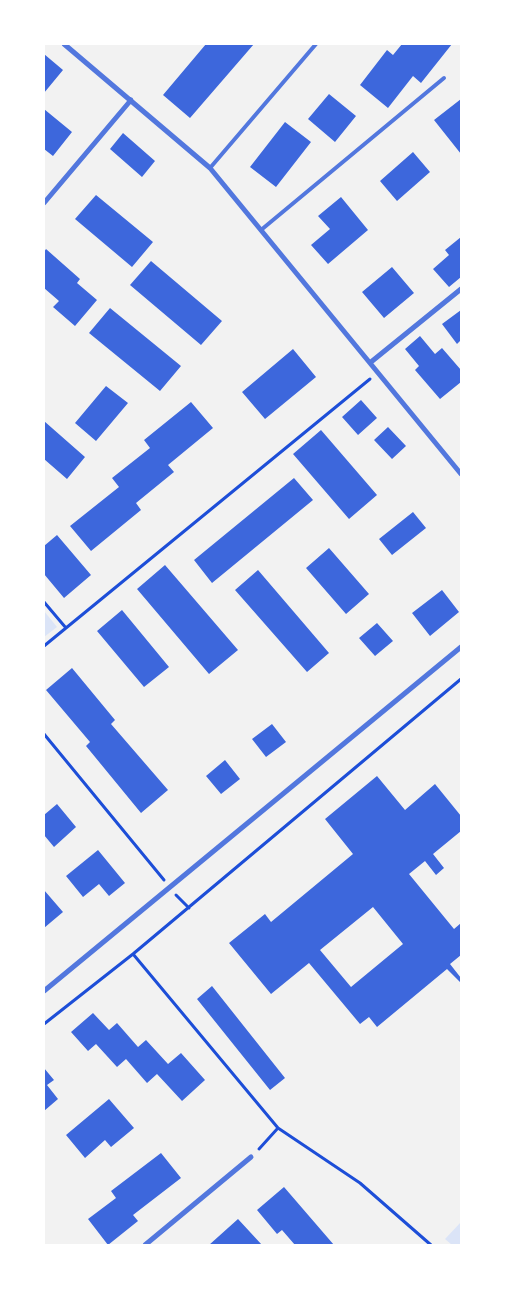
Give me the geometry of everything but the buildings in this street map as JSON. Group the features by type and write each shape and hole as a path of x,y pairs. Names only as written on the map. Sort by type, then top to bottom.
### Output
{"street":[{"path":"64,44 210,168 461,474"},
{"path":"44,203 131,100"},
{"path":"371,362 461,290"},
{"path":"44,991 461,647"},
{"path":"145,1245 251,1157"}],"lane":[{"path":"210,168 316,44"},
{"path":"261,230 444,78"}],"path":[{"path":"44,646 379,372"},
{"path":"44,602 66,628"},
{"path":"44,1024 133,954 461,679"},
{"path":"44,734 188,908"},
{"path":"133,954 278,1128 360,1183 431,1245"},
{"path":"251,1157 278,1128"}],"shaded area":[{"path":"44,611 57,627 44,637"},
{"path":"461,1222 461,1245 452,1245 445,1239"}]}
